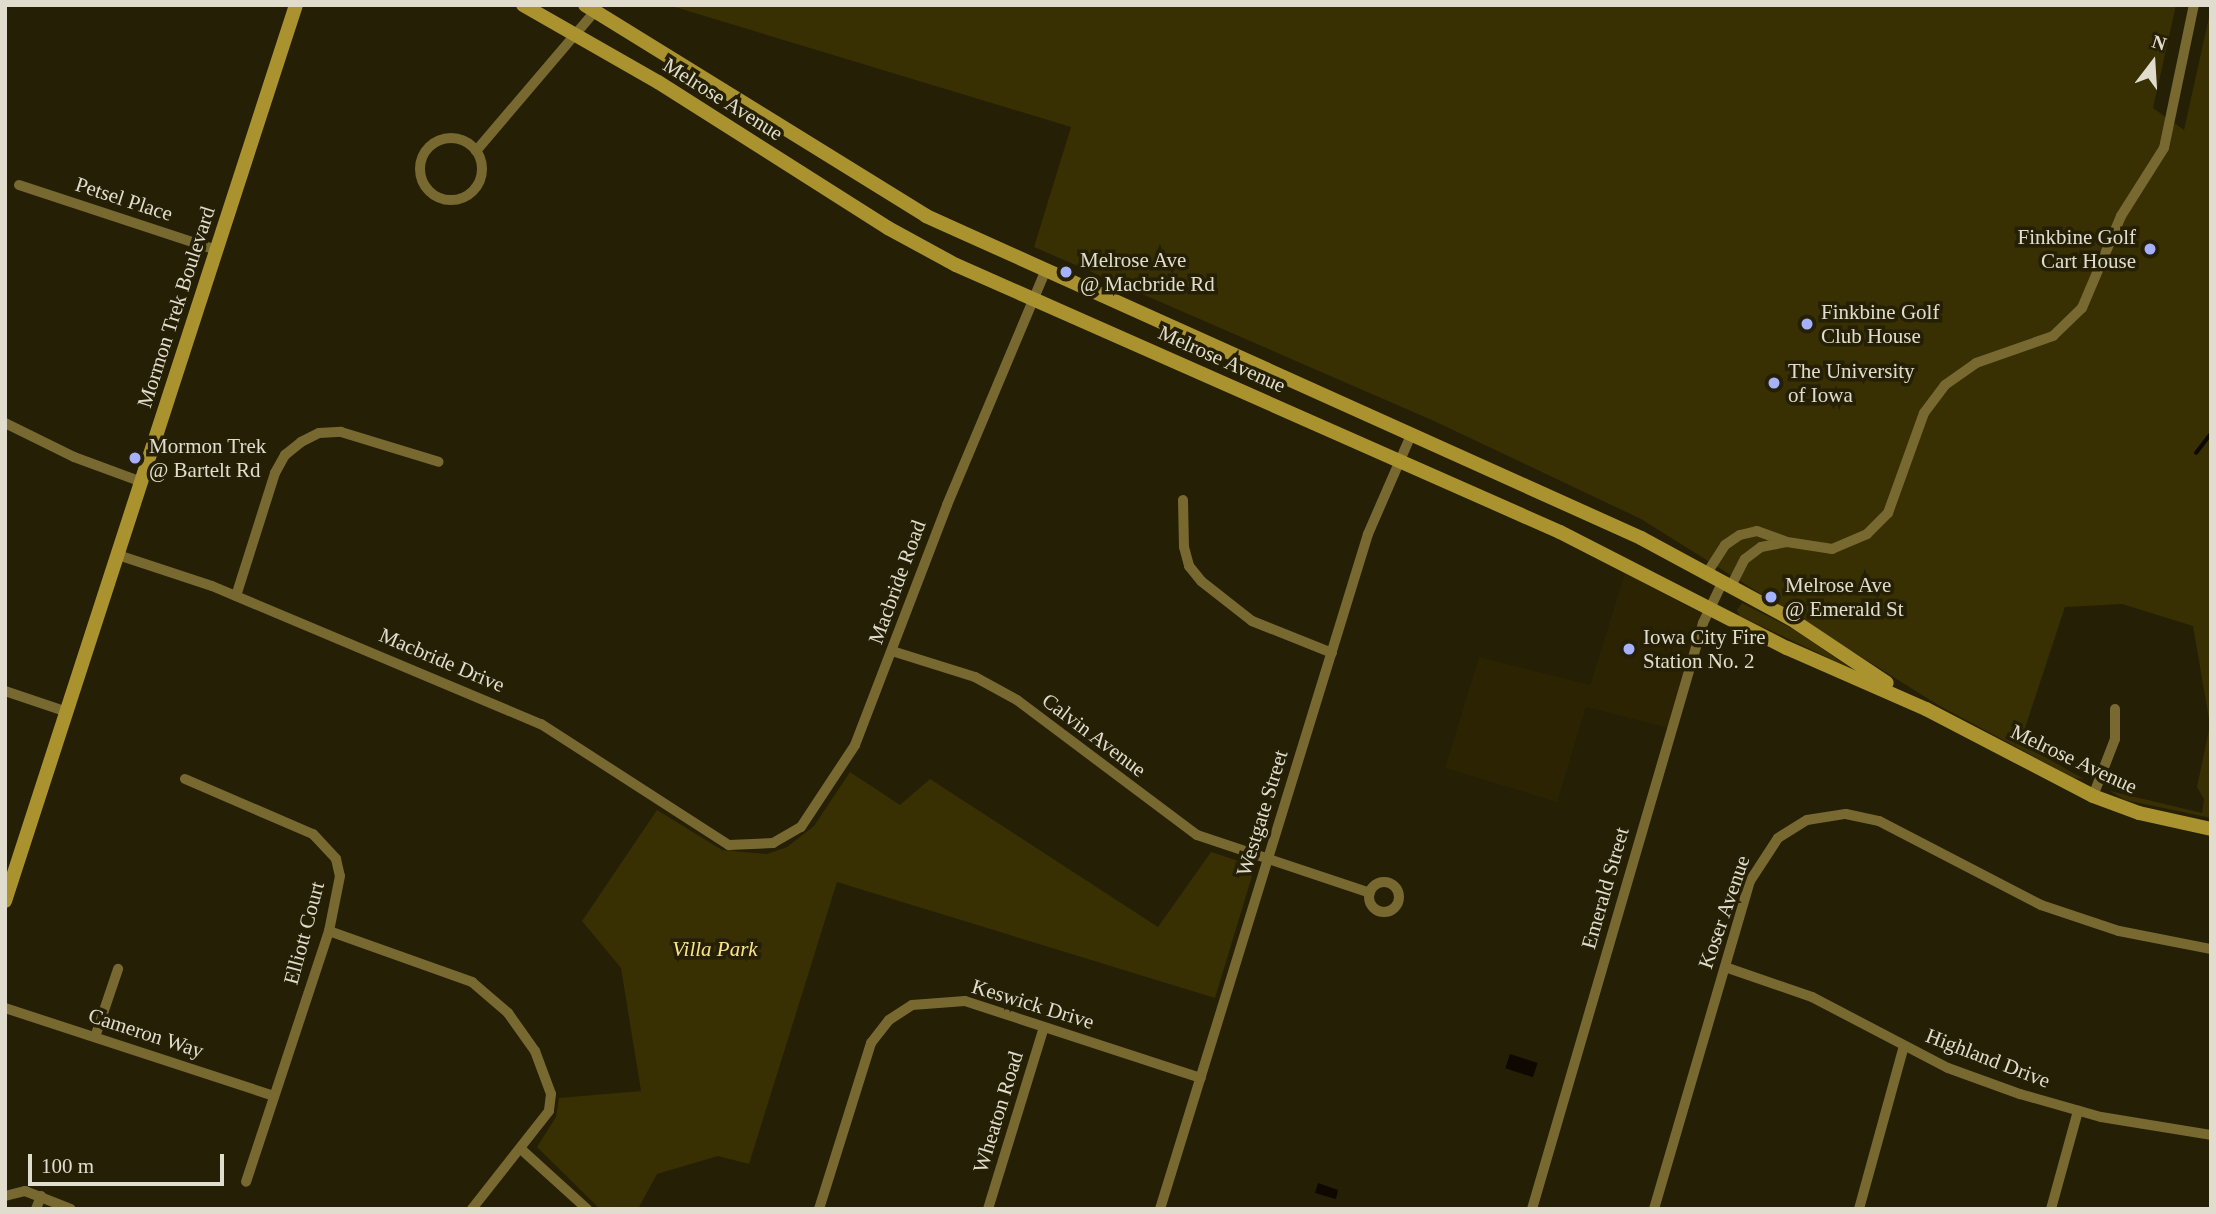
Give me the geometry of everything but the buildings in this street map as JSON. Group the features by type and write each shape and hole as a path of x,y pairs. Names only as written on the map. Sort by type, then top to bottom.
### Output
{"main road":[{"name":"Mormon Trek Boulevard","path":"5,901 296,5"},
{"name":"Melrose Avenue","path":"523,5 578,35 888,228 1033,300 1560,532 1787,648 1926,709 2092,796 2140,813 2211,829"},
{"name":"Melrose Avenue","path":"590,8 906,204 1045,272 1412,433 1707,573 1811,632 1926,709"}],"street":[{"path":"1707,573 1725,545 1740,535 1757,531 1787,542 1832,548 1867,534 1888,513 1924,413 1945,385 1976,362 2053,336 2082,308 2121,216 2164,148 2194,5"},
{"path":"476,151 578,35 590,8"},
{"path":"457,139 476,151 482,176 474,190 449,200 428,190 421,167 435,143 457,139"},
{"name":"Petsel Place","path":"19,185 217,250"},
{"name":"Macbride Road","path":"729,845 773,843 802,827 855,745 1045,272"},
{"path":"5,423 74,457 142,482"},
{"path":"236,596 275,473 285,455 301,442 319,433 341,432 439,462"},
{"name":"Westgate Street","path":"1160,1209 1368,534 1412,433"},
{"path":"1182,500 1184,547 1189,566 1201,581 1252,621 1332,653"},
{"name":"Emerald Street","path":"1532,1209 1710,608 1753,551 1772,542 1787,542"},
{"name":"Macbride Drive","path":"118,555 236,596 541,724 729,845"},
{"name":"Calvin Avenue","path":"892,651 975,677 1017,701 1178,824 1216,844 1370,893"},
{"path":"5,691 67,712"},
{"path":"2092,796 2115,739 2115,709"},
{"name":"Elliott Court","path":"185,779 299,827 326,844 340,876 328,931 246,1181"},
{"name":"Koser Avenue","path":"1654,1209 1750,881 1766,851 1807,820 1846,814 1879,821 2041,905 2119,931 2211,949"},
{"path":"328,931 451,971 472,982 508,1013 536,1051 551,1094 549,1111 522,1150 472,1209"},
{"name":"Highland Drive","path":"1725,967 1812,998 1904,1046 1983,1081 2078,1111 2211,1136"},
{"path":"96,1037 118,970"},
{"name":"Keswick Drive","path":"819,1209 866,1056 880,1029 900,1011 927,1000 965,1001 1201,1078"},
{"name":"Cameron Way","path":"5,1008 274,1096"},
{"name":"Wheaton Road","path":"988,1209 1044,1027"},
{"path":"1859,1209 1904,1046"},
{"path":"2051,1209 2078,1111"},
{"path":"522,1150 587,1209"},
{"path":"5,1196 16,1191 41,1196 71,1209"},
{"path":"36,1209 41,1196"}],"shaded area":[{"path":"1625,573 1706,616 1672,729 1586,707 1557,802 1445,768 1479,657 1590,685"},
{"path":"1510,1054 1538,1063 1533,1077 1505,1068"},
{"path":"1318,1183 1338,1190 1336,1199 1315,1193"}],"green space":[{"name":"The University of Iowa","path":"668,5 2176,5 2153,108 2184,130 2211,8 2211,818 2125,800 2110,791 2202,813 2204,799 2197,787 2210,725 2193,626 2122,604 2065,607 2020,743 2084,779 2074,778 1938,705 1641,519 1434,421 1034,247 1071,127"},
{"path":"1742,603 1797,631 1850,668 1740,616 1737,610"},
{"name":"Villa Park","path":"850,772 900,805 930,779 1158,927 1211,852 1248,864 1252,876 1215,998 837,882 749,1164 718,1156 657,1174 638,1209 600,1209 537,1147 556,1117 559,1098 641,1091 621,968 582,921 657,810 722,850 767,854 787,847 814,826"}],"waterway":[{"path":"2196,453 2211,434"}],"place":[{"name":"Finkbine Golf Cart House","path":"2150,249"},
{"name":"Melrose Ave @ Macbride Rd","path":"1066,272"},
{"name":"Finkbine Golf Club House","path":"1807,324"},
{"name":"The University of Iowa","path":"1774,383"},
{"name":"Mormon Trek @ Bartelt Rd","path":"135,458"},
{"name":"Melrose Ave @ Emerald St","path":"1771,597"},
{"name":"Iowa City Fire Station No. 2","path":"1629,649"}]}
